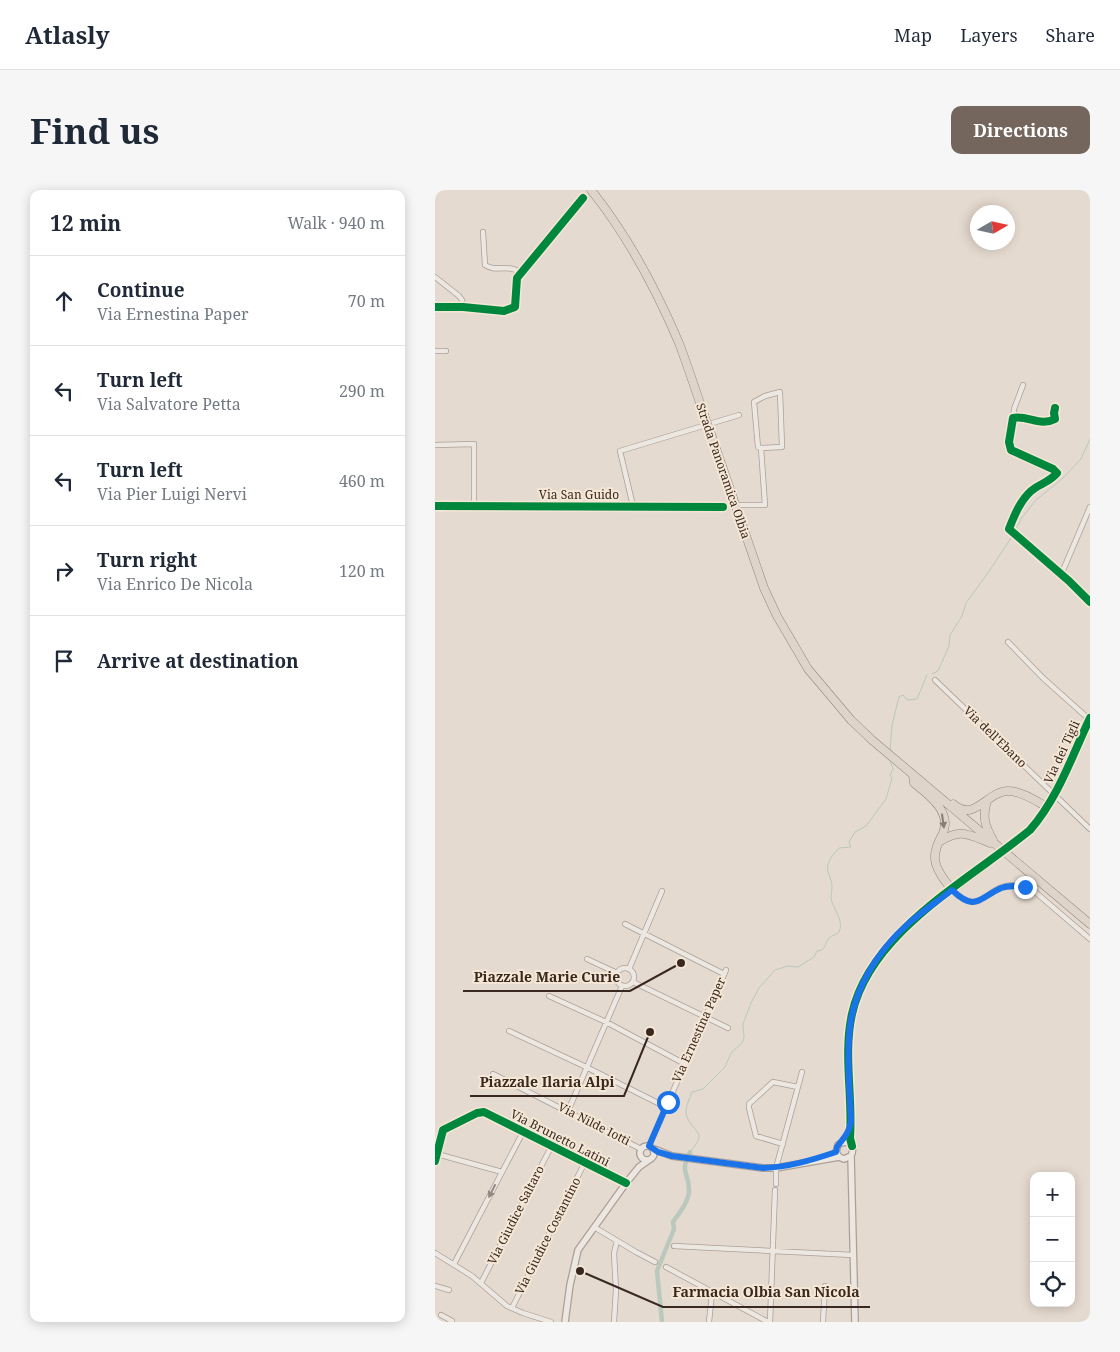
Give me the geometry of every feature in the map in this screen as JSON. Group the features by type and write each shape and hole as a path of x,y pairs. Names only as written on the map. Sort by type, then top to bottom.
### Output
{"highway":[{"name":"Strada Panoramica Olbia","path":"591,190 615,222 633,252 662,306 680,345 764,588 777,616 808,668 851,720 912,774"},
{"path":"912,774 1090,924"},
{"path":"912,774 914,783 931,796 940,808 945,820 944,830 935,851 937,865 952,890"},
{"path":"921,781 931,785 956,807 966,810 975,809 993,795 1008,791 1018,792 1047,807"},
{"path":"987,801 984,821 996,846"},
{"path":"939,842 949,835 967,833 996,846"}],"street":[{"path":"435,307 463,307 504,311 515,307 517,278 583,198"},
{"path":"483,232 485,265 493,268 510,267 521,273"},
{"path":"435,277 459,296 463,307"},
{"path":"435,350 446,351"},
{"path":"1023,385 1014,409 1009,442 1011,450 1053,469 1057,473 1052,479 1030,492 1022,502 1009,530 1090,602"},
{"path":"736,505 765,505 761,448 758,448 754,402 765,396 780,392 782,448 761,448"},
{"path":"1013,418 1019,417 1041,423 1050,422 1055,419 1055,408"},
{"path":"633,506 620,451 739,414"},
{"path":"435,444 474,444 474,506"},
{"name":"Via San Guido","path":"435,506 723,507"},
{"path":"1061,575 1090,507"},
{"path":"1008,642 1043,678 1090,719"},
{"name":"Via dell'Ebano","path":"935,680 1090,829"},
{"name":"Via dei Tigli","path":"852,1146 850,1138 849,1038 852,1014 860,988 869,970 908,924 1030,830 1055,795 1090,719"},
{"path":"952,890 961,900 974,902 1011,885 1025,887 1034,892 1090,939"},
{"path":"629,969 662,891"},
{"path":"625,924 644,932"},
{"name":"Via Ernestina Paper","path":"644,932 725,972 666,1107 651,1147"},
{"path":"587,960 617,973"},
{"path":"622,986 616,980 617,973 621,969 629,969"},
{"path":"629,969 633,974 633,982"},
{"path":"622,986 627,986 633,982"},
{"path":"633,982 728,1028"},
{"path":"568,1111 622,986"},
{"path":"549,996 606,1022 685,1064"},
{"path":"509,1031 587,1067 666,1107"},
{"path":"666,1267 769,1322 777,1168 802,1072"},
{"name":"Via Nilde Iotti","path":"493,1074 568,1111 641,1152"},
{"path":"783,1144 756,1136 749,1104 773,1082 798,1088"},
{"name":"Via Brunetto Latini","path":"437,1154 443,1130 477,1113 484,1112 584,1164 626,1183"},
{"path":"838,1154 838,1145 843,1142 851,1122"},
{"path":"454,1264 523,1132"},
{"path":"843,1142 848,1142 852,1146 853,1151 849,1157 853,1177 855,1322"},
{"path":"639,1167 641,1152 645,1146 672,1156"},
{"name":"Via Giudice Saltaro","path":"481,1283 551,1147"},
{"path":"565,1322 570,1285 578,1250 626,1183 639,1167 654,1154 651,1147"},
{"path":"641,1152 643,1159 672,1156 763,1168 777,1168 838,1154 849,1157"},
{"path":"435,1161 437,1154 502,1172"},
{"name":"Via Giudice Costantino","path":"512,1308 584,1164"},
{"path":"594,1227 655,1262"},
{"path":"614,1322 616,1290 614,1253 617,1241"},
{"path":"675,1246 853,1255"},
{"path":"435,1253 481,1283 512,1308 551,1322"},
{"path":"435,1286 449,1290"},
{"path":"823,1322 825,1286"},
{"path":"709,1322 712,1293"},
{"path":"441,1315 452,1321"}],"waterway":[{"path":"1015,531 1021,519 1035,501 1063,478 1081,459 1090,439"},
{"path":"932,674 938,671 949,646 950,635 962,616 966,603 1013,535"},
{"path":"890,751 892,725 899,697 903,695 907,700 917,699 927,675"},
{"path":"690,1152 699,1136 686,1114 692,1092 703,1089 725,1067 731,1053 742,1043 744,1038 743,1024 759,988 775,970 788,966 798,967 814,957 817,951 824,948 829,938 839,932 839,917 831,900 832,884 828,864 839,848 851,847 849,842 855,832 866,826 886,799 892,778 890,775 893,769 890,760"},
{"path":"662,1322 657,1271 674,1229 673,1222 689,1194 685,1165 690,1152"}],"cycle path":[{"path":"435,307 463,307 504,311 515,307 517,278 583,198"},
{"path":"1055,408 1055,419 1050,421 1013,418 1009,442 1011,450 1053,469 1057,473 1027,495 1009,529 1069,581 1090,602"},
{"path":"435,506 723,507"},
{"path":"852,1146 850,1138 848,1044 852,1014 862,985 879,958 900,933 925,910 1030,830 1057,791 1090,718"},
{"path":"435,1161 443,1130 477,1113 484,1112 626,1183"}],"place":[{"name":"Piazzale Marie Curie","path":"681,963"},
{"name":"Piazzale Ilaria Alpi","path":"650,1032"},
{"name":"Farmacia Olbia San Nicola","path":"580,1271"}],"route":[{"path":"668,1102 649,1146 666,1155 763,1168 777,1168 803,1163 836,1152 838,1145 843,1142 849,1131 851,1122 849,1038 852,1014 860,988 869,970 908,924 952,890 961,900 974,902 1011,885 1025,887"}]}
